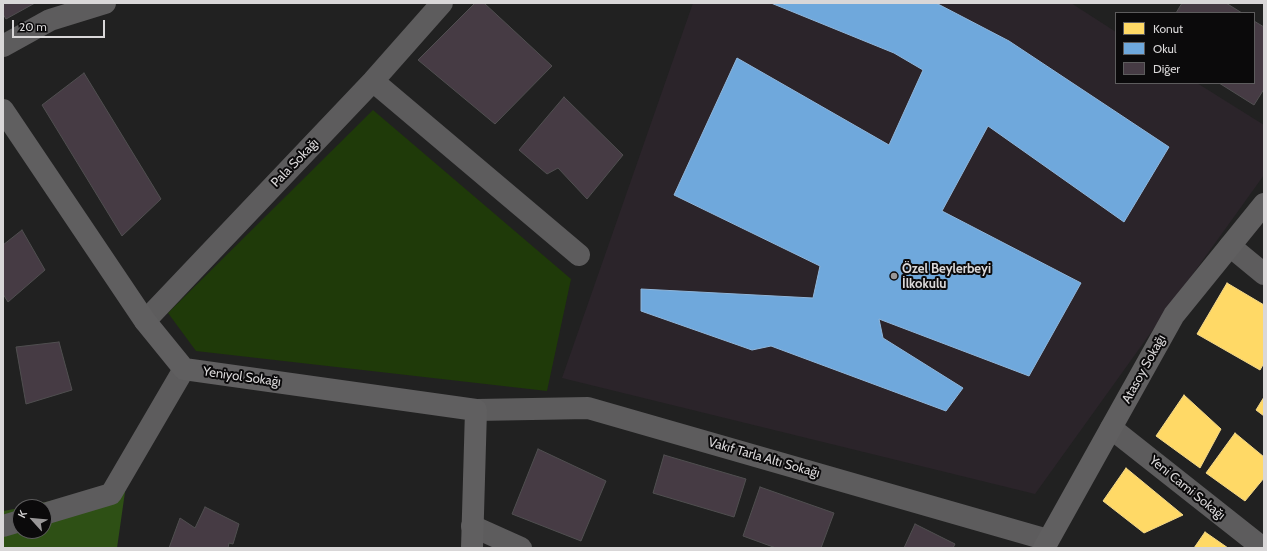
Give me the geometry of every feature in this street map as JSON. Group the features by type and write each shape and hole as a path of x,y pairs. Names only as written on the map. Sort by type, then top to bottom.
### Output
{"street":[{"path":"3,46 50,20 105,3"},
{"name":"Pala Sokağı","path":"145,321 373,81 442,3"},
{"path":"373,81 579,255"},
{"name":"Yeniyol Sokağı","path":"3,110 145,321 184,369 476,410"},
{"name":"Atasoy Sokağı","path":"1046,544 1174,315 1264,204"},
{"path":"1230,246 1264,274"},
{"path":"52,512 111,494 184,369"},
{"name":"Vakıf Tarla Altı Sokağı","path":"476,410 588,408 1046,544"},
{"path":"472,548 476,410"},
{"name":"Yeni Cami Sokağı","path":"1111,428 1262,548"},
{"path":"472,526 521,548"}],"shaded area":[{"name":"Özel Beylerbeyi İlkokulu","path":"693,3 1071,3 1115,31 1115,84 1199,84 1264,125 1264,175 1035,494 562,378"}],"green space":[{"path":"373,110 571,279 547,391 196,351 168,313"},
{"path":"126,485 117,548 3,548 3,511 12,509 12,539 52,539 52,501"}],"building: Konut":[{"path":"1227,283 1264,305 1264,363 1260,370 1197,334"},
{"path":"1184,395 1221,429 1200,468 1156,436"},
{"path":"1264,397 1264,416 1256,410"},
{"path":"1235,433 1264,457 1264,478 1245,501 1206,473"},
{"path":"1126,468 1183,515 1144,533 1103,501"},
{"path":"1205,532 1228,548 1194,548"}],"building: Okul":[{"path":"771,3 936,3 1009,41 1169,147 1124,222 988,126 942,211 1081,283 1029,376 879,319 883,338 963,388 946,411 771,346 752,350 641,311 641,289 813,298 820,266 674,195 737,58 889,145 923,70 894,53"}],"building: Diğer":[{"path":"3,3 35,3 6,19 3,14"},
{"path":"475,3 484,3 552,66 495,124 418,60"},
{"path":"1182,3 1226,3 1240,12 1177,12"},
{"path":"1255,22 1264,27 1264,89 1254,105 1221,84 1255,84"},
{"path":"84,73 161,199 122,236 42,105"},
{"path":"564,97 623,155 587,199 558,168 547,174 519,150"},
{"path":"22,230 45,270 8,302 3,294 3,245"},
{"path":"59,342 72,390 26,404 16,347"},
{"path":"538,449 606,481 581,541 512,514"},
{"path":"664,455 746,479 734,517 653,493"},
{"path":"760,487 834,513 821,548 776,548 743,536"},
{"path":"205,507 239,524 233,544 229,543 228,548 169,548 180,518 195,528"},
{"path":"915,524 955,544 953,548 904,548"}],"place":[{"name":"Özel Beylerbeyi İlkokulu","path":"894,276"}]}
